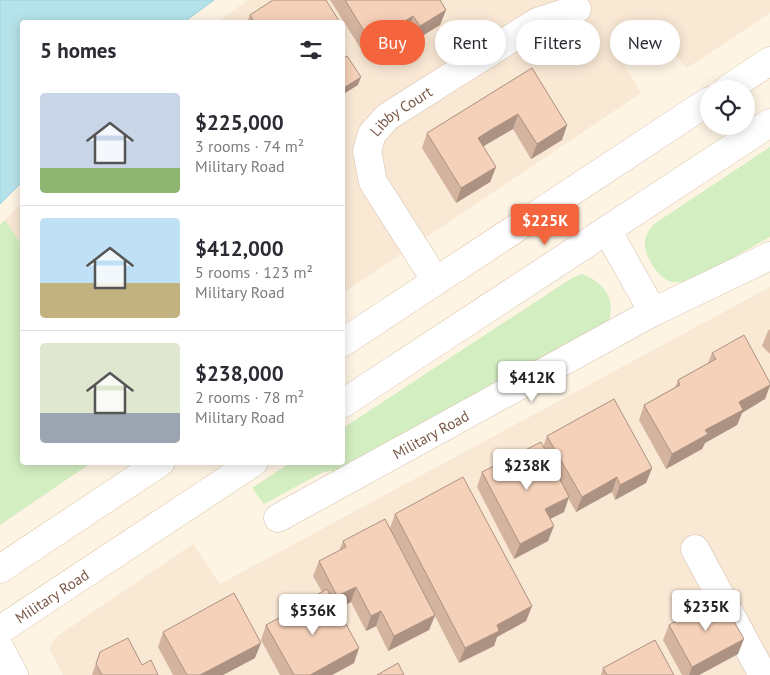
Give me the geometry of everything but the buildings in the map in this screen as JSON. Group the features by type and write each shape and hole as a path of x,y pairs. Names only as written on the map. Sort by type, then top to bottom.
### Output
{"main road":[{"name":"Libby Court","path":"436,281 373,182 367,151 372,134 387,116 537,22 577,9"},
{"path":"742,80 770,61"},
{"path":"345,342 700,107"},
{"path":"345,402 770,123"},
{"path":"607,230 653,312"},
{"name":"Military Road","path":"278,518 653,312 770,256"},
{"path":"0,568 157,465"},
{"name":"Military Road","path":"0,630 249,465"},
{"path":"695,549 763,675"},
{"path":"0,648 14,675"}],"shaded area":[{"path":"248,0 770,0 770,13 687,68 680,60 680,20 610,20 610,65 624,65 641,93 345,292 345,20 220,20"},
{"path":"20,205 20,243 5,220"},
{"path":"770,287 770,675 63,675 49,648 56,637 193,544 220,584"}],"green space":[{"path":"770,147 770,237 689,282 674,282 664,278 655,269 646,253 646,237 654,224"},
{"path":"5,220 20,243 20,465 88,465 0,525 0,225"},
{"path":"582,274 602,286 611,305 609,321 341,470 323,472 264,504 252,488 287,465 345,465 345,427 572,278"}],"water":[{"path":"0,0 214,0 187,20 20,20 20,184 0,204"}]}
